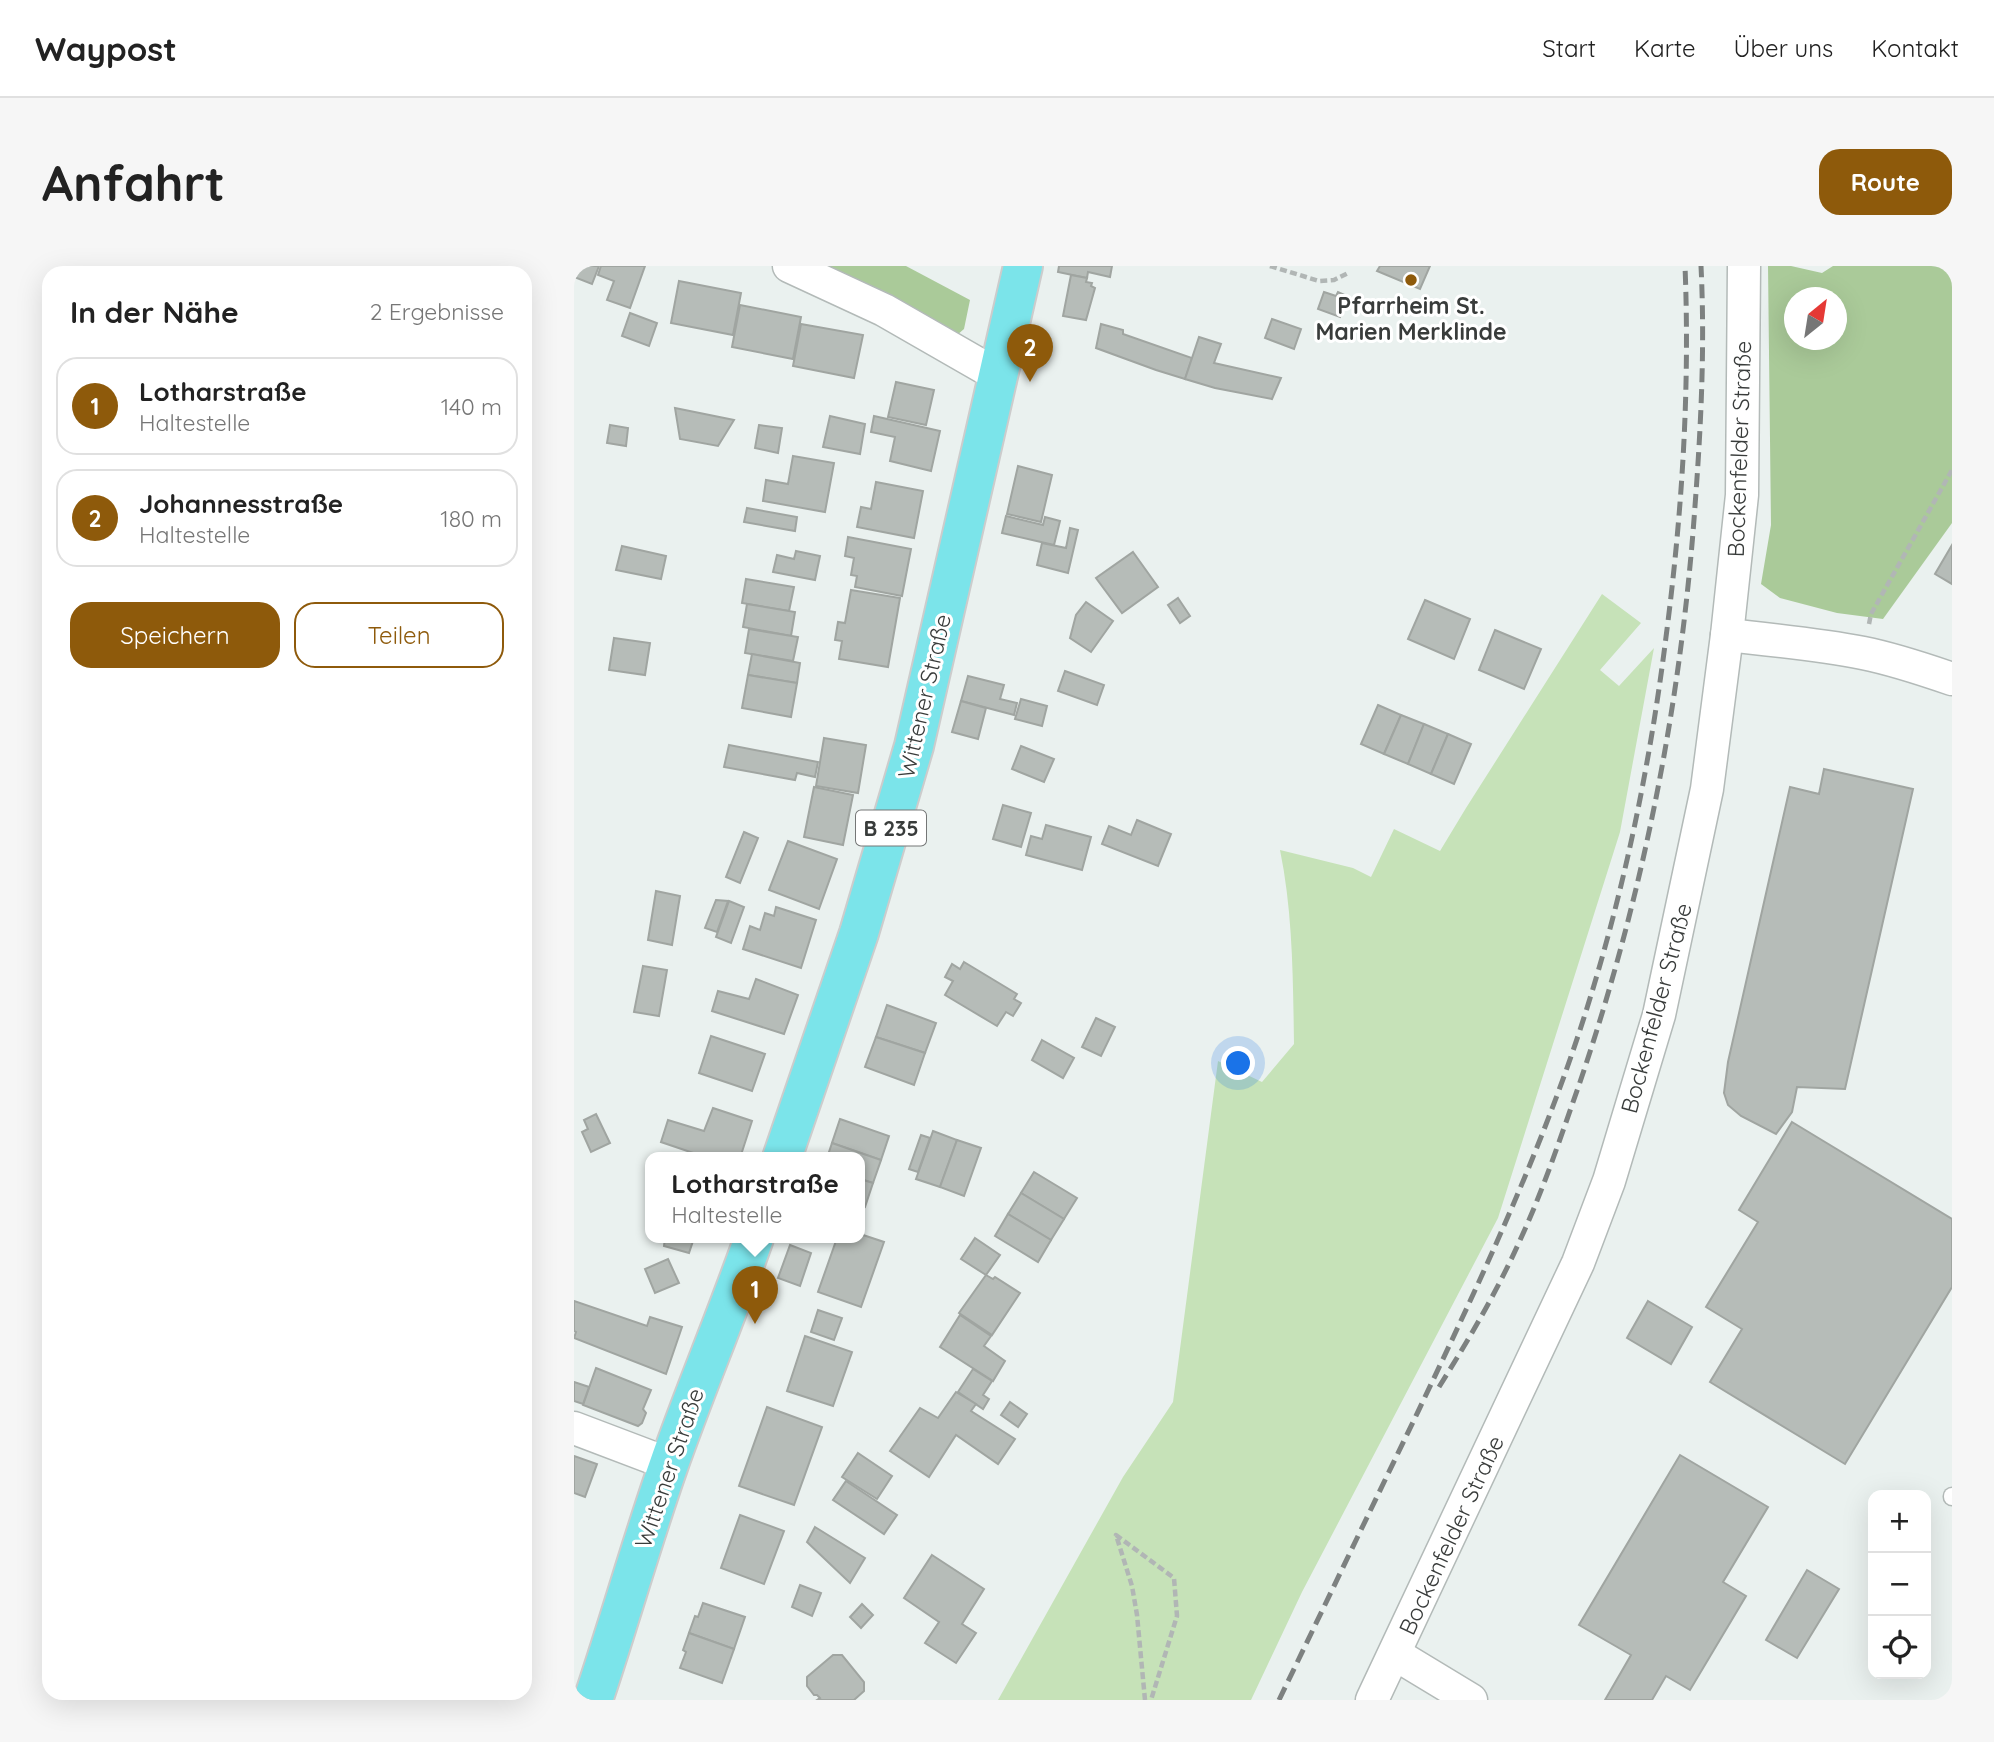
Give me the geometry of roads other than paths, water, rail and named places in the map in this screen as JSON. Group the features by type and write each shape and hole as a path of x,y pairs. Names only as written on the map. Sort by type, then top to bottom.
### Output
{"main road":[{"name":"Wittener Straße","path":"784,1152 859,933 905,780 1023,266"},
{"name":"Wittener Straße","path":"593,1700 669,1464 752,1243"}],"street":[{"path":"789,266 884,310 999,376"},
{"name":"Bockenfelder Straße","path":"1372,1700 1578,1263 1609,1181 1659,1015 1707,789 1727,635 1742,495 1744,266"},
{"path":"1727,635 1864,653 1952,679"},
{"path":"574,1428 669,1464"},
{"path":"1395,1654 1471,1700"}],"railway":[{"path":"1279,1700 1502,1230 1561,1085 1608,938 1642,789 1672,591 1685,405 1685,266"},
{"path":"1439,1387 1503,1276 1545,1181 1602,1014 1640,871 1669,727 1689,580 1701,416 1701,266"}],"place":[{"name":"Pfarrheim St. Marien Merklinde","path":"1411,280"},
{"name":"Johannesstraße","path":"1030,382"},
{"name":"Lotharstraße","path":"755,1324"}]}
